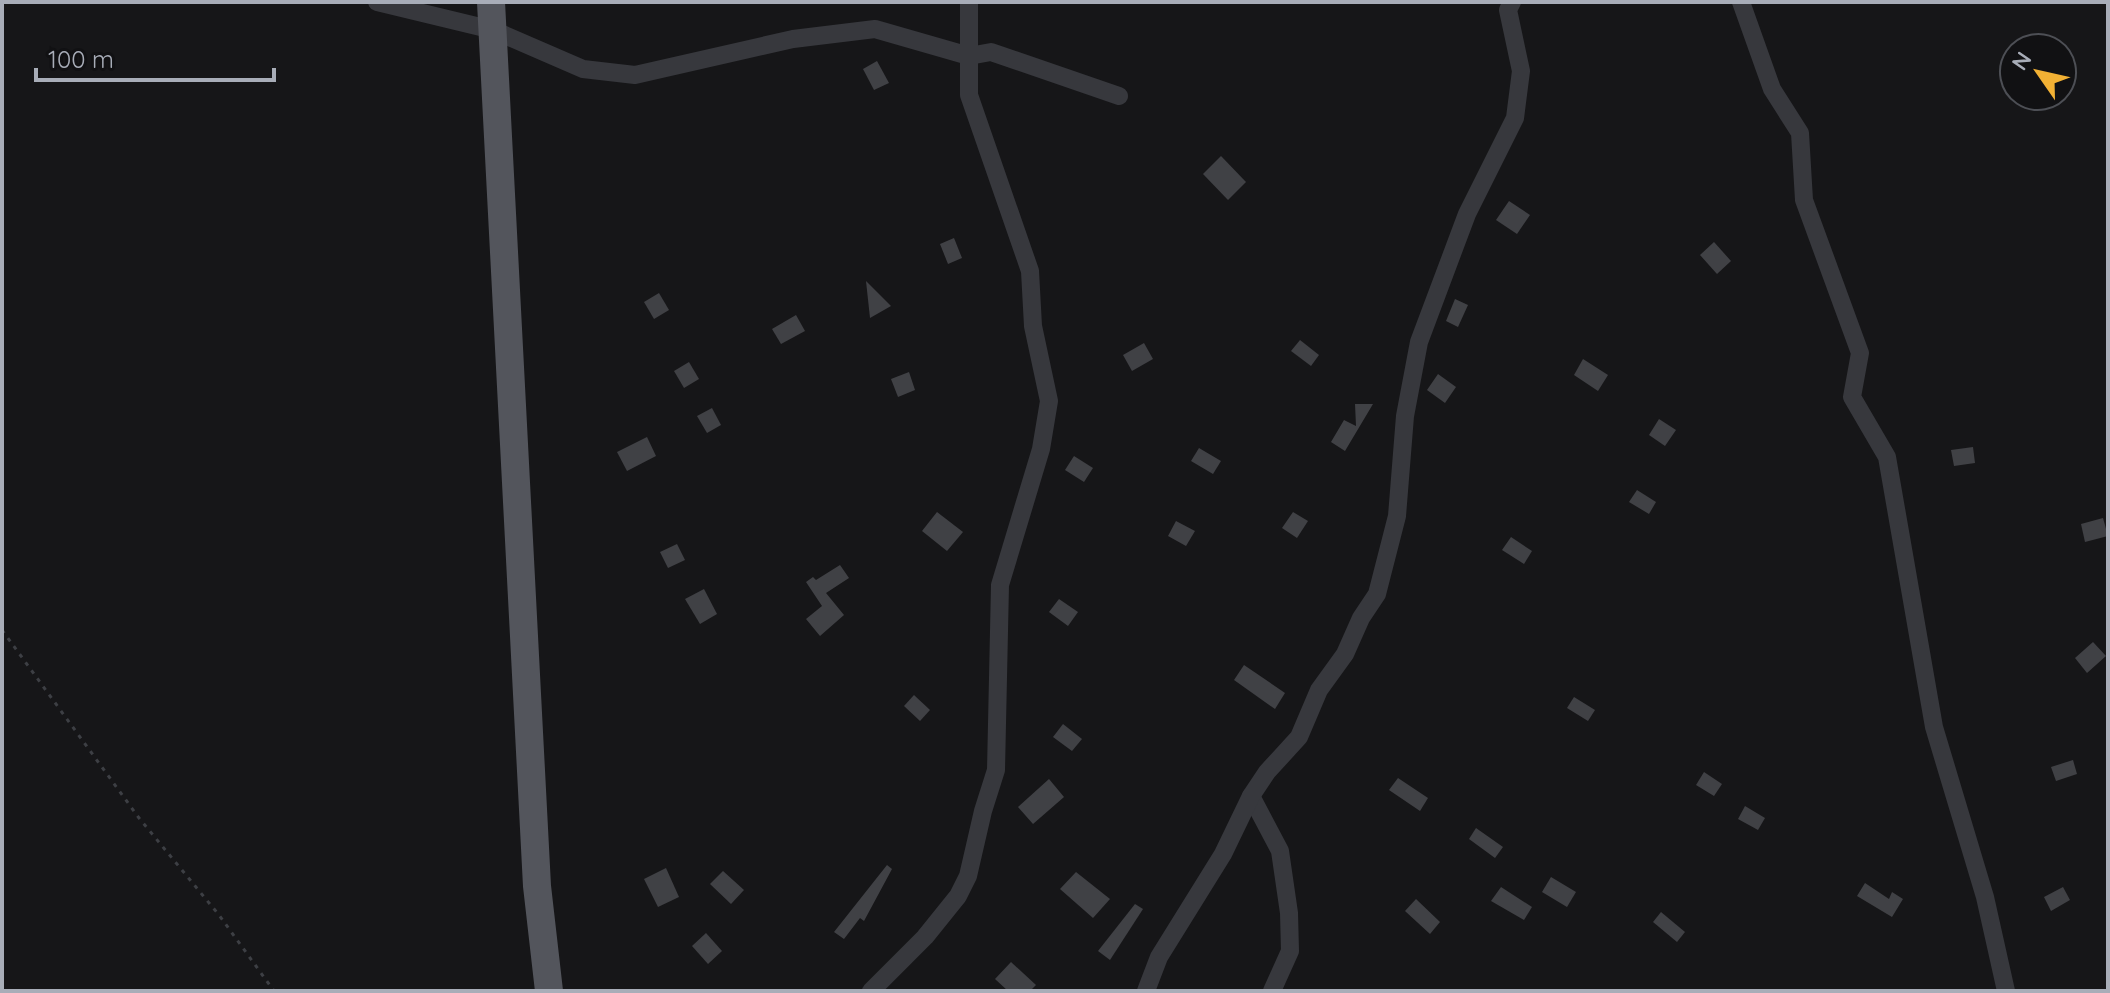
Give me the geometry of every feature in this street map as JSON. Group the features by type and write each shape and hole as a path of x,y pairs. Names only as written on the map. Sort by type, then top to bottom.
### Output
{"main road":[{"path":"491,2 537,886 549,991"}],"street":[{"path":"377,2 493,30 583,69 635,75 793,39 875,29 969,56 991,52 1119,96"},
{"path":"871,991 925,937 958,896 968,876 996,770 1000,585 1041,449 1049,401 1033,326 1030,271 969,95 969,2"},
{"path":"1146,991 1159,957 1223,854 1251,796 1267,772 1299,737 1319,690 1345,654 1361,618 1377,594 1397,516 1405,416 1419,342 1467,214 1515,118 1521,71 1508,10 1512,2"},
{"path":"1741,2 1772,89 1800,133 1804,200 1860,353 1852,397 1887,457 1934,727 1985,897 2006,991"},
{"path":"1251,796 1280,851 1289,913 1290,951 1272,991"}],"path":[{"path":"2,630 139,818 219,915 274,991"}],"building":[{"path":"877,61 889,83 874,90 863,69"},
{"path":"1221,156 1246,182 1228,200 1203,174"},
{"path":"1509,201 1530,215 1517,234 1496,220"},
{"path":"954,238 962,258 948,264 940,244"},
{"path":"1714,242 1731,261 1717,274 1700,255"},
{"path":"866,281 891,306 870,318"},
{"path":"659,293 669,310 654,319 644,302"},
{"path":"1455,299 1468,305 1458,327 1446,321"},
{"path":"796,315 805,331 781,344 772,329"},
{"path":"1300,340 1319,355 1311,366 1291,351"},
{"path":"1144,343 1153,359 1132,371 1123,355"},
{"path":"1583,359 1608,375 1598,391 1574,375"},
{"path":"689,362 699,379 684,388 674,371"},
{"path":"909,372 915,390 898,397 891,379"},
{"path":"1438,374 1456,387 1445,403 1427,390"},
{"path":"1355,404 1373,404 1345,451 1331,442 1344,420 1356,426"},
{"path":"712,408 721,425 707,433 697,416"},
{"path":"1659,419 1676,430 1665,446 1649,435"},
{"path":"647,437 656,456 627,471 617,452"},
{"path":"1973,447 1975,463 1954,466 1951,450"},
{"path":"1199,448 1221,461 1213,474 1191,461"},
{"path":"1074,456 1093,468 1084,482 1065,470"},
{"path":"1637,490 1656,502 1649,514 1629,502"},
{"path":"937,512 963,532 947,551 922,531"},
{"path":"1293,512 1308,521 1297,538 1282,528"},
{"path":"2103,518 2108,536 2085,542 2081,524"},
{"path":"1176,521 1195,531 1186,546 1168,536"},
{"path":"1511,537 1532,551 1524,564 1502,550"},
{"path":"677,544 685,560 668,568 660,552"},
{"path":"840,565 849,578 826,593 844,615 820,636 806,619 822,606 806,582 813,577 816,580"},
{"path":"704,589 717,614 700,624 685,599"},
{"path":"1059,599 1078,612 1068,626 1049,612"},
{"path":"2093,642 2106,656 2087,673 2075,658"},
{"path":"1244,665 1285,693 1275,709 1234,680"},
{"path":"914,695 930,710 920,721 904,706"},
{"path":"1574,697 1595,710 1588,721 1567,708"},
{"path":"1063,724 1082,739 1072,751 1053,737"},
{"path":"2073,760 2077,774 2056,781 2051,767"},
{"path":"1704,772 1722,784 1714,796 1696,785"},
{"path":"1398,778 1428,798 1420,811 1389,790"},
{"path":"1049,779 1064,797 1033,824 1018,807"},
{"path":"1745,806 1765,818 1758,830 1738,819"},
{"path":"1476,828 1503,847 1495,858 1469,839"},
{"path":"887,865 892,869 864,921 860,918 844,939 834,932"},
{"path":"666,868 679,897 658,907 644,879"},
{"path":"723,871 744,890 731,904 710,884"},
{"path":"1076,872 1110,899 1093,918 1060,889"},
{"path":"1551,877 1576,892 1567,907 1542,892"},
{"path":"1865,883 1889,899 1892,892 1903,899 1892,917 1857,896"},
{"path":"1501,887 1532,907 1524,920 1491,901"},
{"path":"2063,887 2070,900 2051,911 2044,897"},
{"path":"1416,899 1440,922 1430,934 1405,911"},
{"path":"1135,904 1143,909 1110,960 1098,951"},
{"path":"1661,912 1685,932 1677,942 1653,922"},
{"path":"706,933 722,951 708,964 692,946"},
{"path":"1011,962 1036,985 1030,991 1008,991 995,979"}]}
